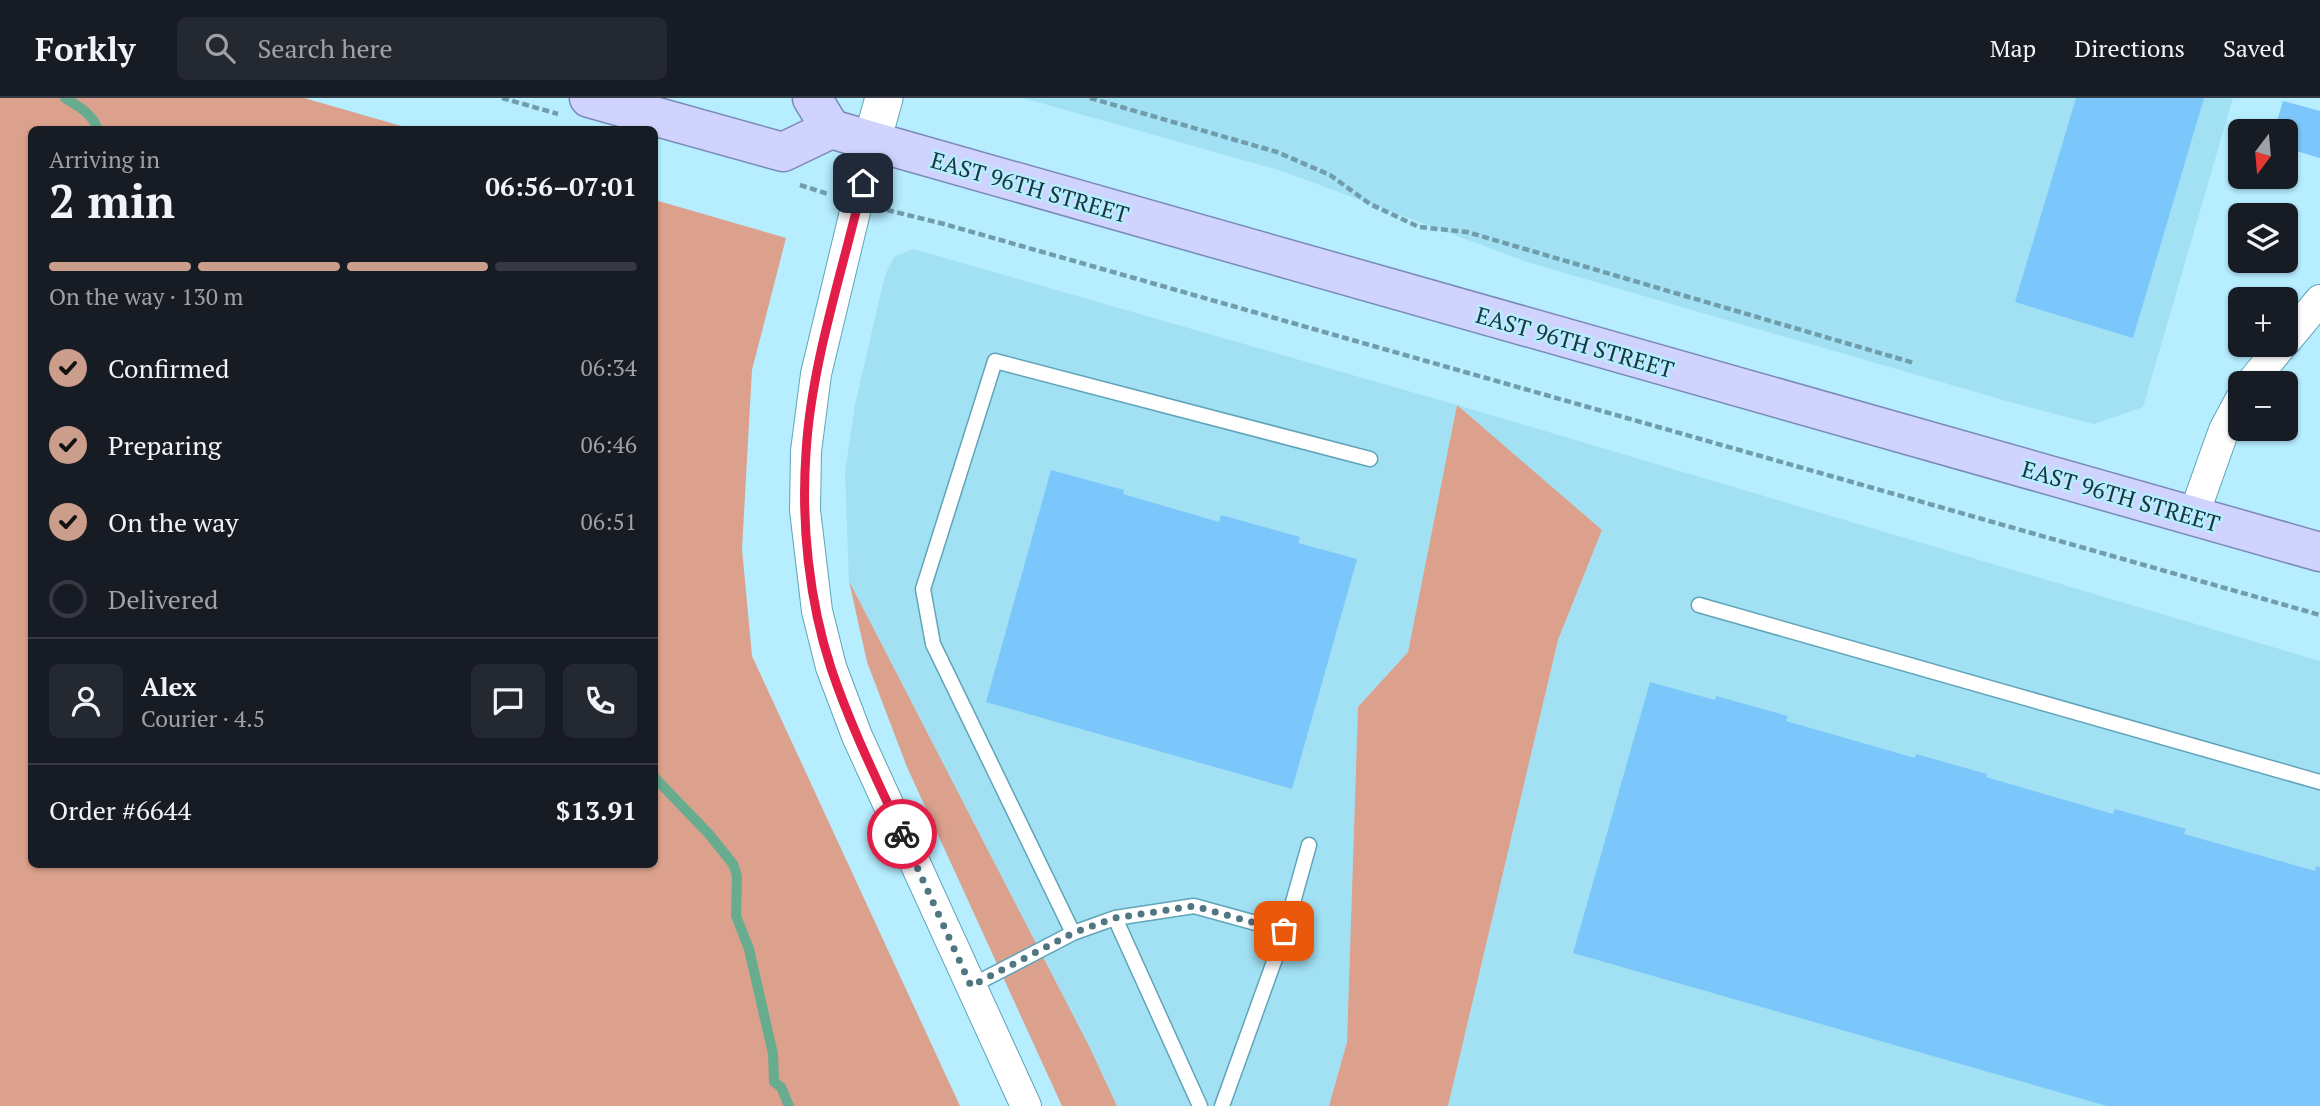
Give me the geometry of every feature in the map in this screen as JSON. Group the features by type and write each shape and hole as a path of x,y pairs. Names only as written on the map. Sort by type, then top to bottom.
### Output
{"main road":[{"name":"EAST 96TH STREET","path":"589,98 783,152 822,114 872,141 2320,552"}],"street":[{"path":"884,98 816,374 806,452 805,510 817,611 831,667 857,736 1026,1106"},
{"path":"2298,326 2320,300"},
{"path":"2261,371 2272,357"},
{"path":"2193,516 2228,422"}],"lane":[{"path":"1073,933 933,644 923,589 995,361 1370,459"},
{"path":"1699,605 2320,782"},
{"path":"1222,1106 1284,931 1309,845"},
{"path":"971,986 1073,933 1115,918 1194,906 1284,931"},
{"path":"1115,918 1200,1106"}],"path":[{"path":"1090,98 1277,152 1330,175 1370,204 1419,227 1467,232 1914,363"},
{"path":"795,183 2320,615"}],"shaded area":[{"path":"0,98 304,98 402,126 28,126 28,868 658,868 658,201 786,238 752,370 742,549 752,656 960,1106 0,1106"},
{"path":"1023,98 2233,98 2143,407 2094,424 1530,263 1282,171"},
{"path":"913,249 1457,405 2320,661 2320,1106 1448,1106 1558,640 1602,530 1457,406 1408,652 1358,707 1347,1042 1329,1106 1117,1106 1090,1048 849,581 845,472 855,405 885,275 894,257"},
{"path":"1457,405 1602,530 1558,640 1448,1106 1329,1106 1347,1042 1358,707 1408,652"},
{"path":"849,581 1090,1048 1117,1106 1062,1106 907,767 867,662"}],"building":[{"path":"2076,98 2204,98 2133,338 2015,302"},
{"path":"2283,101 2320,111 2320,158 2298,152 2298,119 2278,119"},
{"path":"1051,470 1124,490 1123,494 1219,522 1221,515 1300,537 1298,543 1357,559 1292,789 986,702"},
{"path":"1650,682 1715,700 1716,696 1788,716 1786,721 1915,758 1916,754 1987,774 1986,777 2113,814 2115,809 2186,829 2184,834 2315,871 2316,866 2320,867 2320,1106 2107,1106 1573,953"}],"waterway":[{"path":"65,98 80,107 97,126"},
{"path":"658,781 708,833 733,864 737,876 736,916 749,949 773,1054 774,1082 781,1087 789,1106"}],"way so far":[{"path":"902,834 971,986 1073,933 1115,918 1194,906 1284,931"}],"route":[{"path":"863,183 816,374 806,452 805,510 817,611 831,667 857,736 902,834"}]}
